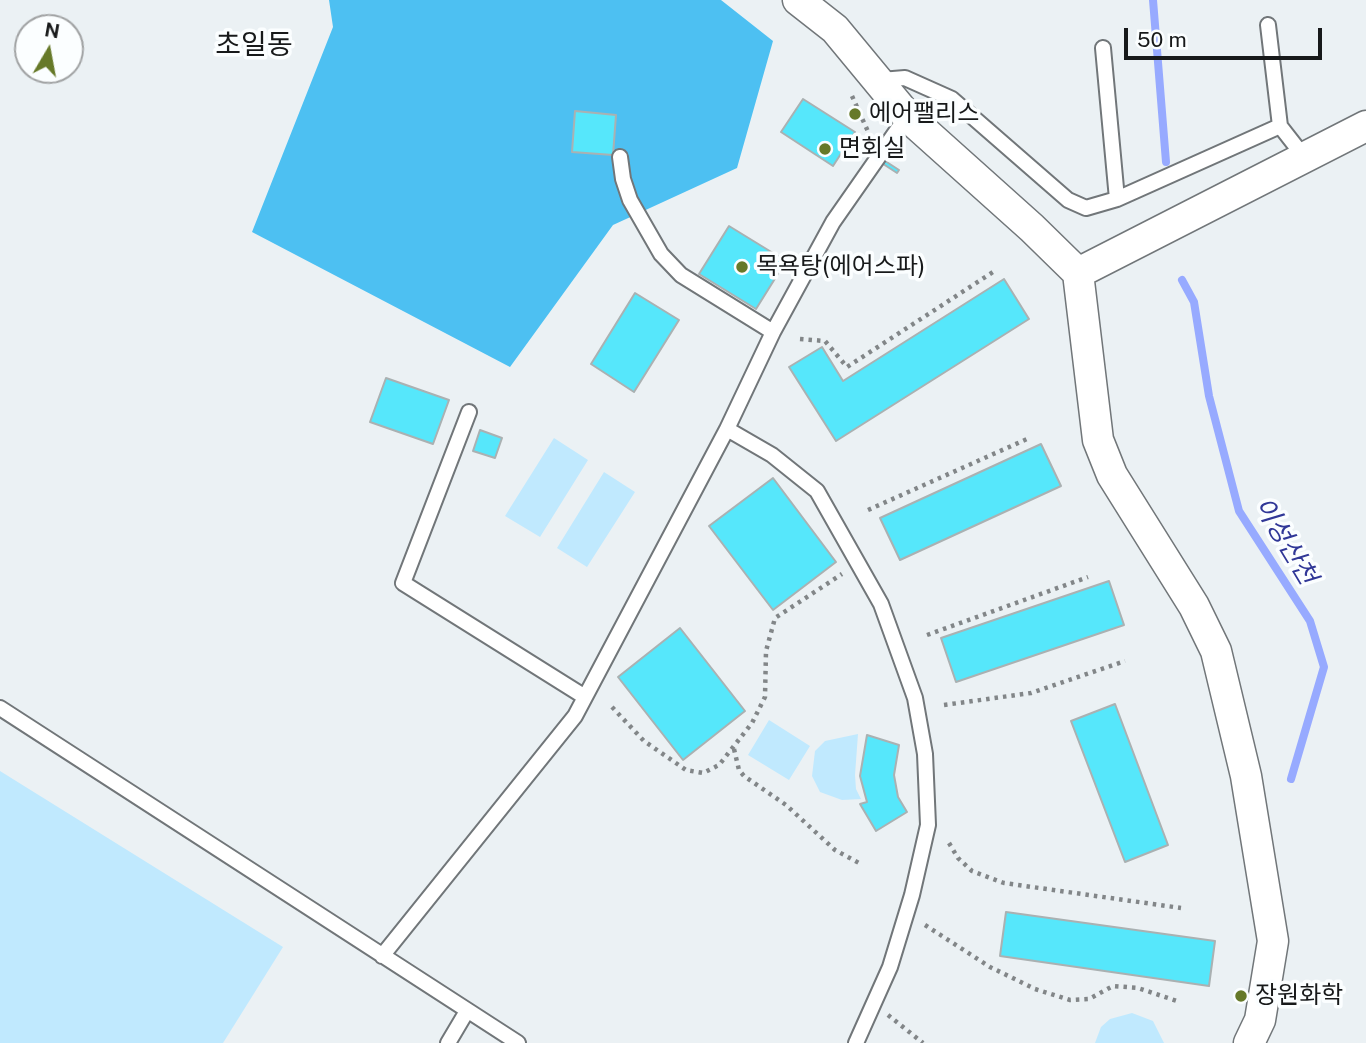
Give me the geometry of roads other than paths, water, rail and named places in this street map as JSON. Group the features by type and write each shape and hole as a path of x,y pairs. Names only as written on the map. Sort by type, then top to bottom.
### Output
{"street":[{"path":"798,0 835,29 880,80 906,116 1032,228 1078,273 1098,440 1112,475 1194,606 1216,651 1246,776 1273,941 1261,1020 1248,1043"},
{"path":"1078,273 1366,126"}],"lane":[{"path":"1268,24 1280,126 1305,158"},
{"path":"1103,48 1116,199"},
{"path":"880,80 905,78 952,99 1068,200 1086,208 1116,199 1280,126"},
{"path":"382,956 575,716 727,429 773,332 833,222 906,116"},
{"path":"620,157 630,200 661,254 681,275 773,332"},
{"path":"469,412 403,583 585,697"},
{"path":"727,429 772,455 817,491 881,604 915,698 925,754 928,825 912,895 890,967 856,1043"},
{"path":"0,708 518,1043"},
{"path":"448,1043 467,1011"}],"waterway":[{"name":"이성산천","path":"1153,0 1166,162"},
{"name":"이성산천","path":"1182,280 1194,302 1209,396 1239,511 1310,621 1324,667 1291,779"}],"place":[{"name":"에어팰리스","path":"855,114"},
{"name":"면회실","path":"825,149"},
{"name":"목욕탕(에어스파)","path":"742,267"},
{"name":"장원화학","path":"1241,996"}],"district":[{"name":"초일동","path":"254,45"}]}
